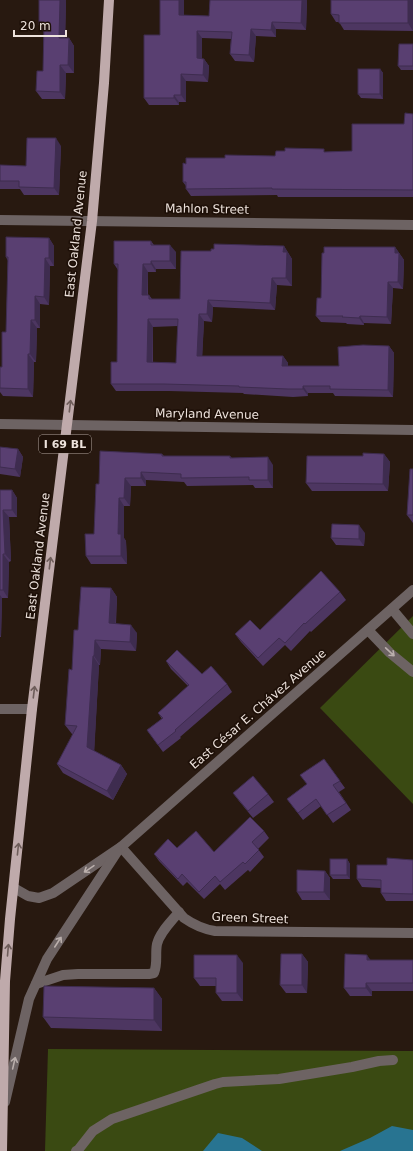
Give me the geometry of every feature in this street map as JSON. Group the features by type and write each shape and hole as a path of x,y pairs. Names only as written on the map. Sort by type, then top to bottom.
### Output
{"main road":[{"name":"East Oakland Avenue","path":"2,1115 5,981 32,710 92,221 104,83 109,0"},
{"name":"I 69 BL","path":"2,1115 2,1151"}],"street":[{"name":"Mahlon Street","path":"0,220 413,225"},
{"name":"Maryland Avenue","path":"0,424 413,430"},
{"name":"East César E. Chávez Avenue","path":"14,888 28,896 39,898 54,893 121,847 413,590"},
{"path":"392,609 413,634"},
{"path":"368,630 390,653 413,672"},
{"path":"0,709 32,710"},
{"name":"East César E. Chávez Avenue","path":"2,1115 29,1000 36,984 48,959 121,847"},
{"name":"Green Street","path":"121,847 184,918 194,925 215,931 413,933"},
{"path":"36,984 70,975 154,973 157,967 157,946 159,938 179,912"},
{"path":"76,1151 93,1131 112,1119 215,1084 223,1082 279,1079 379,1061 393,1060"}],"green space":[{"path":"413,616 413,804 320,708"},
{"path":"48,1049 413,1051 413,1151 45,1151"}],"water":[{"path":"392,1126 413,1130 413,1151 340,1151 370,1138"},
{"path":"218,1133 242,1138 262,1151 203,1151"}],"building":[{"path":"39,0 60,0 59,38 69,38 68,65 60,65 60,92 36,91 37,71 43,71 44,25 39,25"},
{"path":"160,0 179,0 179,15 209,16 210,0 302,0 301,23 272,22 271,30 251,29 249,55 230,54 232,32 197,31 197,58 204,59 203,75 181,74 181,95 174,95 174,98 144,98 144,35 160,35"},
{"path":"331,0 408,0 408,23 339,23 339,15 331,14"},
{"path":"399,44 413,44 413,66 398,66"},
{"path":"358,69 380,69 380,94 358,94"},
{"path":"405,113 413,114 413,190 272,188 186,189 186,182 183,182 183,163 186,164 186,158 225,158 225,155 275,156 276,151 285,151 285,148 324,149 324,152 352,151 352,124 404,124"},
{"path":"27,138 56,138 54,188 19,187 19,181 0,181 0,165 26,166"},
{"path":"6,237 49,238 49,258 45,258 44,297 35,296 35,320 31,320 30,354 28,354 28,389 0,388 0,367 2,367 2,332 6,332 8,257 6,257"},
{"path":"114,241 151,241 151,245 170,245 170,261 151,261 151,264 143,264 142,295 149,295 149,299 180,299 181,251 211,251 211,249 214,249 214,244 284,246 283,252 287,252 286,278 272,278 270,303 208,300 207,314 199,314 197,356 283,356 282,366 339,366 338,347 363,345 389,346 388,390 330,389 330,386 303,386 303,389 288,389 239,386 111,384 111,362 117,362 118,264 114,264","holes":["148,319 178,319 176,363 147,362"]},
{"path":"324,247 395,247 395,253 399,253 398,282 388,282 387,317 360,316 359,318 342,317 343,316 316,316 317,298 321,298 322,253 324,253"},
{"path":"0,447 18,449 15,469 0,467"},
{"path":"100,451 162,454 162,456 230,456 230,458 268,457 268,480 249,480 249,477 181,478 181,474 141,472 141,478 125,478 124,498 119,498 118,534 121,534 121,556 86,556 85,534 94,534 96,484 99,484"},
{"path":"363,453 384,454 383,484 306,483 307,456 363,456"},
{"path":"410,469 413,469 413,515 407,515"},
{"path":"0,490 12,490 12,510 3,510 5,554 3,554 3,590 0,590"},
{"path":"332,524 359,525 359,539 331,538"},
{"path":"321,571 340,592 305,624 304,623 285,643 279,638 258,658 235,634 250,620 260,630"},
{"path":"81,587 111,588 109,623 131,625 130,642 95,640 87,747 121,765 107,791 57,764 77,726 65,725 69,669 72,670 74,630 78,630"},
{"path":"177,650 202,674 211,666 227,684 175,730 176,731 158,745 147,730 163,718 158,713 189,685 166,661"},
{"path":"324,759 340,781 333,785 346,803 327,815 316,799 298,813 287,799 307,784 300,775"},
{"path":"253,776 268,794 248,811 233,793"},
{"path":"250,817 264,831 252,842 259,850 245,864 243,862 220,882 215,876 199,892 182,874 178,879 154,854 168,839 177,848 196,831 214,852"},
{"path":"387,858 413,860 413,894 381,893 381,880 357,879 357,865 387,865"},
{"path":"330,859 347,859 347,875 330,875"},
{"path":"297,870 325,871 324,892 297,892"},
{"path":"281,954 302,954 302,985 280,985"},
{"path":"345,954 367,955 367,960 413,960 413,983 366,983 366,988 344,988"},
{"path":"194,955 237,955 237,993 216,993 216,978 194,978"},
{"path":"44,986 154,988 154,1020 43,1017"}]}
